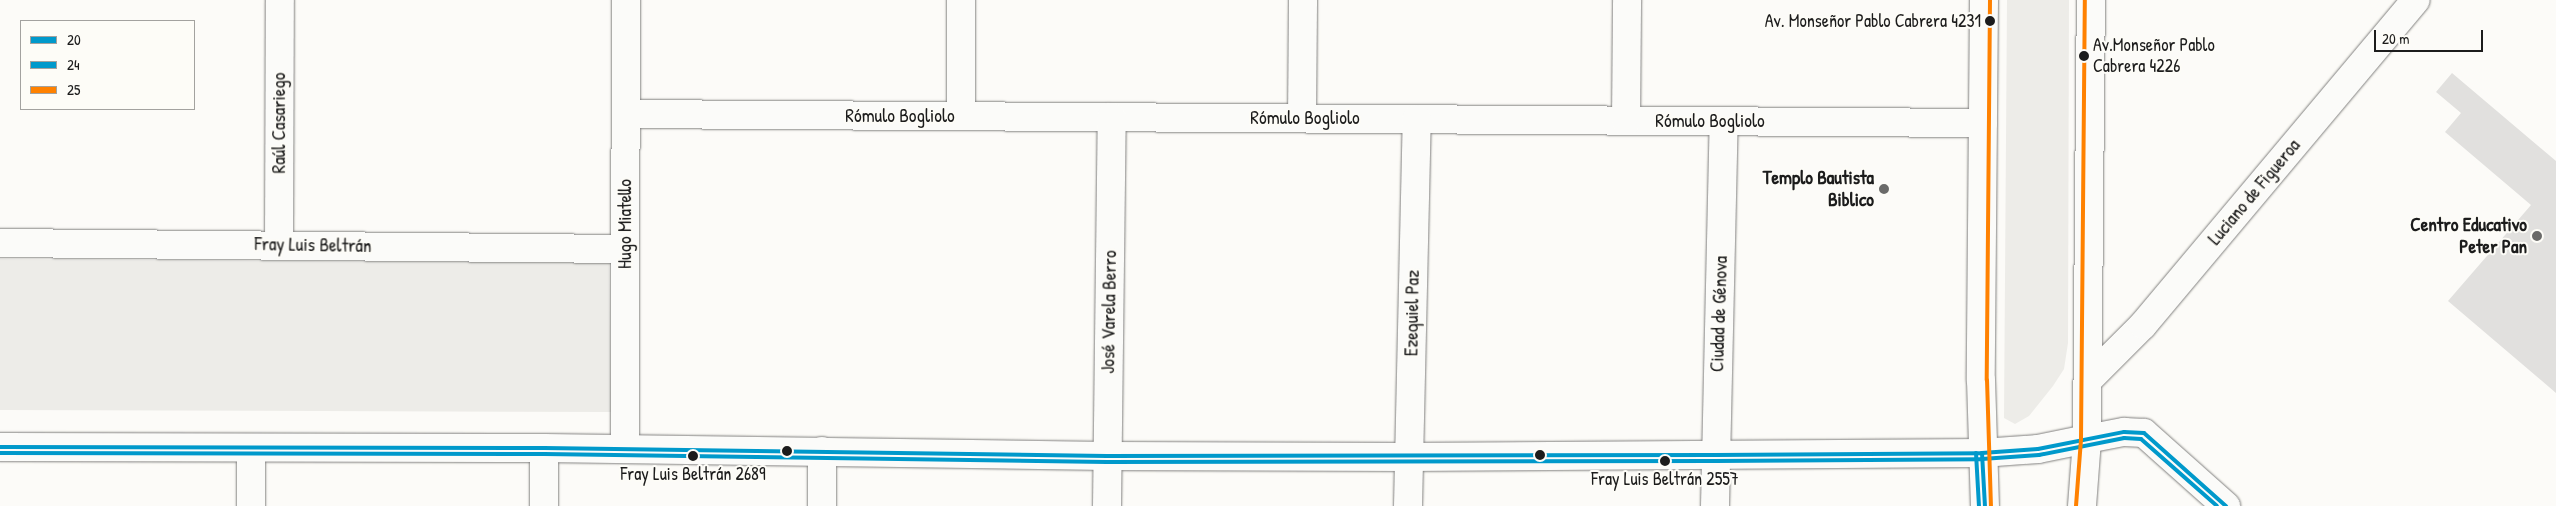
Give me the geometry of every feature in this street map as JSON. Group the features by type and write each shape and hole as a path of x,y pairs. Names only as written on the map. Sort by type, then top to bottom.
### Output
{"street":[{"name":"Raúl Casariego","path":"279,245 280,0"},
{"name":"Hugo Miatello","path":"625,449 626,0"},
{"path":"961,0 961,116"},
{"path":"1302,118 1303,0"},
{"path":"1626,121 1627,0"},
{"path":"1984,0 1982,453 1986,506"},
{"path":"2082,506 2088,440 2091,0"},
{"name":"Luciano de Figueroa","path":"2088,380 2142,325 2416,0"},
{"name":"Rómulo Bogliolo","path":"626,114 1983,123"},
{"name":"José Varela Berro","path":"1107,506 1112,117"},
{"name":"Ezequiel Paz","path":"1408,506 1416,119"},
{"name":"Ciudad de Génova","path":"1715,506 1724,122"},
{"name":"Fray Luis Beltrán","path":"0,242 625,249"},
{"path":"0,447 544,448 1107,456 1715,455 1982,453 2038,449 2124,432 2144,433 2226,506"},
{"path":"251,448 251,506"},
{"path":"544,448 544,506"},
{"path":"822,451 822,506"}],"shaded area":[{"path":"2007,0 2069,0 2068,343 2064,369 2053,386 2029,416 2015,424 2004,418"},
{"path":"0,259 609,263 611,412 0,410"}],"building":[{"path":"2452,73 2556,161 2556,393 2448,301 2531,205 2445,132 2461,113 2436,92"}],"transit line":[{"name":"25","path":"1990,0 1987,380 1991,506"},
{"name":"25","path":"2076,506 2081,439 2085,0"},
{"name":"20","path":"0,447 544,448 1107,456 1715,455 1982,453 2038,449 2124,432 2144,433 2226,506"},
{"name":"24","path":"0,453 544,454 1107,462 1715,461 1982,459 2039,455 2124,438 2141,439 2217,506"},
{"name":"24","path":"1976,453 1979,506"},
{"name":"20","path":"1982,453 1985,506"}],"place":[{"name":"Av. Monseñor Pablo Cabrera 4231","path":"1990,21"},
{"name":"Av.Monseñor Pablo Cabrera 4226","path":"2084,56"},
{"name":"Templo Bautista Biblico","path":"1884,189"},
{"name":"Centro Educativo Peter Pan","path":"2537,236"},
{"name":"Fray Luis Beltrán 2689","path":"693,456"},
{"name":"Fray Luis Beltrán 2557","path":"1665,461"}]}
